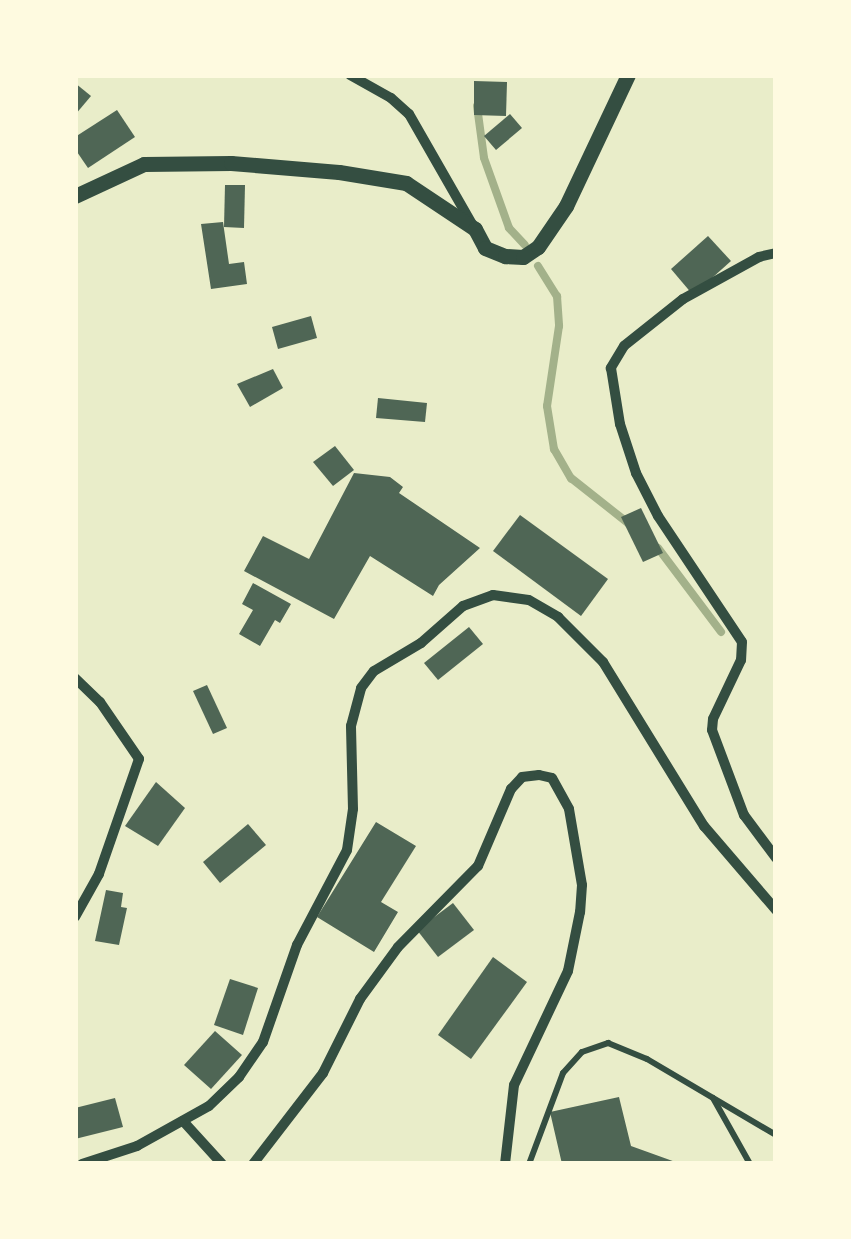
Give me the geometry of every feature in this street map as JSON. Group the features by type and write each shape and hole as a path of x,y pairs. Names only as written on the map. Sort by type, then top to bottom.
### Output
{"street":[{"path":"350,75 392,98 409,114 485,248 505,256 523,256 538,247 566,206 628,75"},
{"path":"75,196 144,164 270,165 406,182 475,229"},
{"path":"776,254 759,258 683,299 624,346 611,368 620,424 636,473 658,516 742,642 741,660 713,718 712,730 744,815 776,858"},
{"path":"82,1164 137,1146 209,1106 239,1077 263,1042 297,945 347,850 353,810 352,726 361,688 374,670 421,644 463,606 493,596 529,600 558,617 603,662 704,826 776,910"},
{"path":"75,678 100,702 139,759 99,874 75,917"},
{"path":"253,1164 323,1073 360,999 398,947 478,866 512,788 522,778 539,775 552,778 569,809 582,885 580,912 568,970 514,1085 505,1164"},
{"path":"183,1122 222,1164"}],"lane":[{"path":"529,1164 563,1073 582,1052 608,1044 647,1059 776,1135"},
{"path":"713,1097 750,1164"}],"building":[{"path":"474,81 507,82 506,116 474,115"},
{"path":"75,83 91,96 75,115"},
{"path":"117,110 135,137 88,168 75,149 75,137"},
{"path":"510,114 522,128 496,150 484,136"},
{"path":"225,185 245,185 244,228 224,227"},
{"path":"223,222 229,264 244,262 247,284 211,289 201,224"},
{"path":"708,236 731,261 693,295 671,269"},
{"path":"311,316 317,338 278,349 272,327"},
{"path":"273,369 283,388 250,407 237,384"},
{"path":"378,398 427,403 425,422 376,418"},
{"path":"335,446 354,470 333,486 313,462"},
{"path":"354,473 390,477 403,487 399,493 480,548 439,585 433,596 370,556 334,619 244,571 263,536 309,559"},
{"path":"641,508 663,553 643,562 621,517"},
{"path":"520,515 608,579 581,616 493,551"},
{"path":"253,583 291,604 280,623 275,620 260,646 239,634 253,610 242,604"},
{"path":"469,627 483,644 438,680 424,663"},
{"path":"207,685 227,728 213,734 193,691"},
{"path":"156,782 185,808 158,846 125,826"},
{"path":"376,822 416,846 381,902 398,912 374,952 317,917"},
{"path":"248,824 266,845 220,883 203,862"},
{"path":"106,890 123,893 121,907 127,908 119,945 95,941"},
{"path":"453,903 474,930 438,957 417,930"},
{"path":"493,957 527,982 471,1059 438,1035"},
{"path":"230,979 258,988 243,1035 214,1025"},
{"path":"215,1031 242,1055 211,1089 184,1065"},
{"path":"619,1097 631,1146 681,1164 562,1164 550,1112"},
{"path":"115,1098 123,1127 75,1139 75,1108"}],"waterway":[{"path":"477,106 484,158 509,228 525,245"},
{"path":"538,266 557,296 559,326 547,406 554,449 571,478 628,523"},
{"path":"658,548 721,632"}]}
